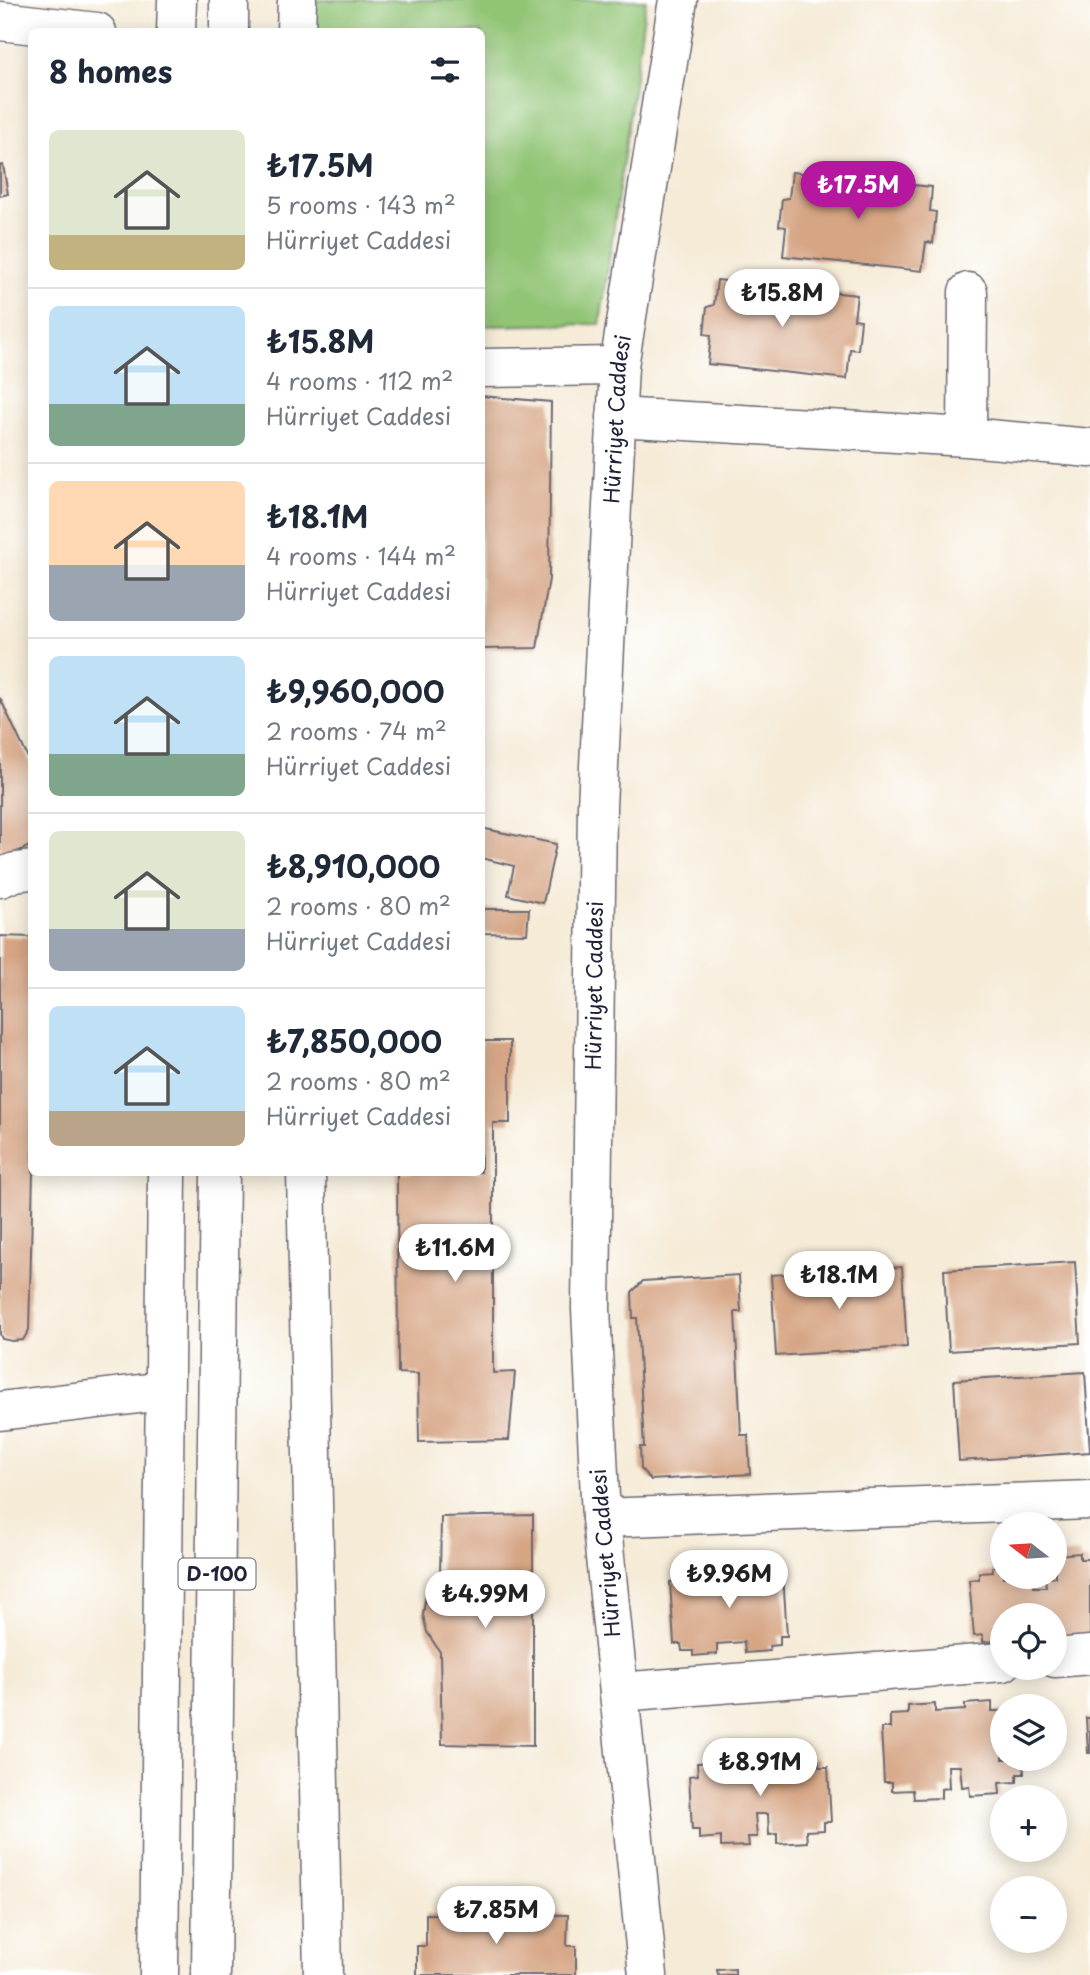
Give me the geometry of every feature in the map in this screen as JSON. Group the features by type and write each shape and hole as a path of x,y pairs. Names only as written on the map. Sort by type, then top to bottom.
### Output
{"main road":[{"path":"176,28 177,0"},
{"path":"229,0 229,28"},
{"path":"296,28 297,0"},
{"name":"Hürriyet Caddesi","path":"648,1975 601,1518 591,1309 597,806 619,366 678,0"},
{"path":"0,21 62,28"},
{"path":"967,437 968,292"},
{"path":"485,368 619,366"},
{"path":"616,417 967,437 1090,448"},
{"path":"0,878 28,870"},
{"name":"D-100","path":"159,1975 167,1176"},
{"name":"D-100","path":"211,1975 220,1176"},
{"path":"306,1176 323,1975"},
{"path":"0,1411 164,1391"},
{"path":"601,1518 1090,1500"},
{"path":"1067,1657 1090,1655"},
{"path":"619,1692 990,1663"}],"green space":[{"path":"308,0 646,0 600,324 485,326 485,28 309,28"}],"building":[{"path":"3,165 8,194 0,196 0,166"},
{"path":"792,172 932,187 930,211 936,212 933,243 926,242 922,271 783,256 786,227 779,226 782,199 789,198"},
{"path":"717,280 857,295 854,319 861,320 858,350 850,349 847,379 708,364 711,335 704,334 707,307 714,305"},
{"path":"485,396 551,402 549,579 537,648 485,649"},
{"path":"0,698 28,758 28,847 0,860"},
{"path":"485,829 556,844 543,903 508,895 514,866 485,859"},
{"path":"485,909 529,909 527,934 485,933"},
{"path":"0,936 28,937 28,1176 33,1176 29,1330 23,1340 2,1339"},
{"path":"485,1041 510,1041 510,1123 493,1123 493,1373 515,1372 509,1440 419,1442 418,1374 398,1373 397,1176 485,1176"},
{"path":"1075,1262 1080,1343 949,1351 944,1270"},
{"path":"902,1267 907,1347 776,1356 771,1275"},
{"path":"739,1275 741,1312 735,1312 741,1435 748,1435 750,1474 651,1480 641,1469 640,1447 644,1447 637,1318 633,1318 632,1292 643,1281"},
{"path":"1085,1372 1090,1452 959,1461 954,1380"},
{"path":"533,1515 533,1746 442,1744 440,1652 427,1632 423,1615 426,1594 440,1577 441,1517"},
{"path":"1080,1553 1080,1559 1087,1559 1090,1563 1090,1642 1067,1644 1067,1603 990,1603 990,1641 983,1642 983,1635 974,1636 969,1580 979,1579 979,1573 990,1572 990,1589 1068,1589 1068,1554"},
{"path":"767,1562 768,1568 776,1568 776,1574 783,1574 787,1636 780,1636 780,1645 769,1646 770,1651 745,1653 744,1642 717,1644 717,1654 693,1656 693,1651 682,1651 681,1644 674,1644 670,1582 678,1581 677,1573 688,1572 688,1568 711,1566 712,1576 721,1576 722,1596 734,1594 733,1575 740,1574 739,1565"},
{"path":"990,1702 990,1771 1024,1771 1024,1774 1017,1774 1017,1782 990,1785 990,1795 970,1796 969,1786 962,1787 960,1766 948,1766 949,1788 941,1789 941,1798 914,1799 913,1790 892,1791 892,1782 884,1782 881,1728 890,1728 890,1715 908,1714 908,1706 935,1704 935,1712 965,1710 965,1704"},
{"path":"1086,1718 1090,1718 1090,1753 1088,1753"},
{"path":"800,1750 800,1760 818,1758 819,1767 828,1767 831,1822 824,1822 824,1830 806,1831 807,1842 777,1844 777,1834 769,1835 768,1814 755,1814 757,1837 748,1837 749,1846 721,1847 721,1837 699,1839 699,1830 692,1830 689,1776 698,1775 697,1763 716,1762 715,1754 742,1752 742,1761 773,1758 772,1752"},
{"path":"426,1914 568,1915 567,1946 576,1946 576,1975 417,1975 417,1946 426,1946"},
{"path":"735,1969 735,1975 718,1975 717,1970"}]}
